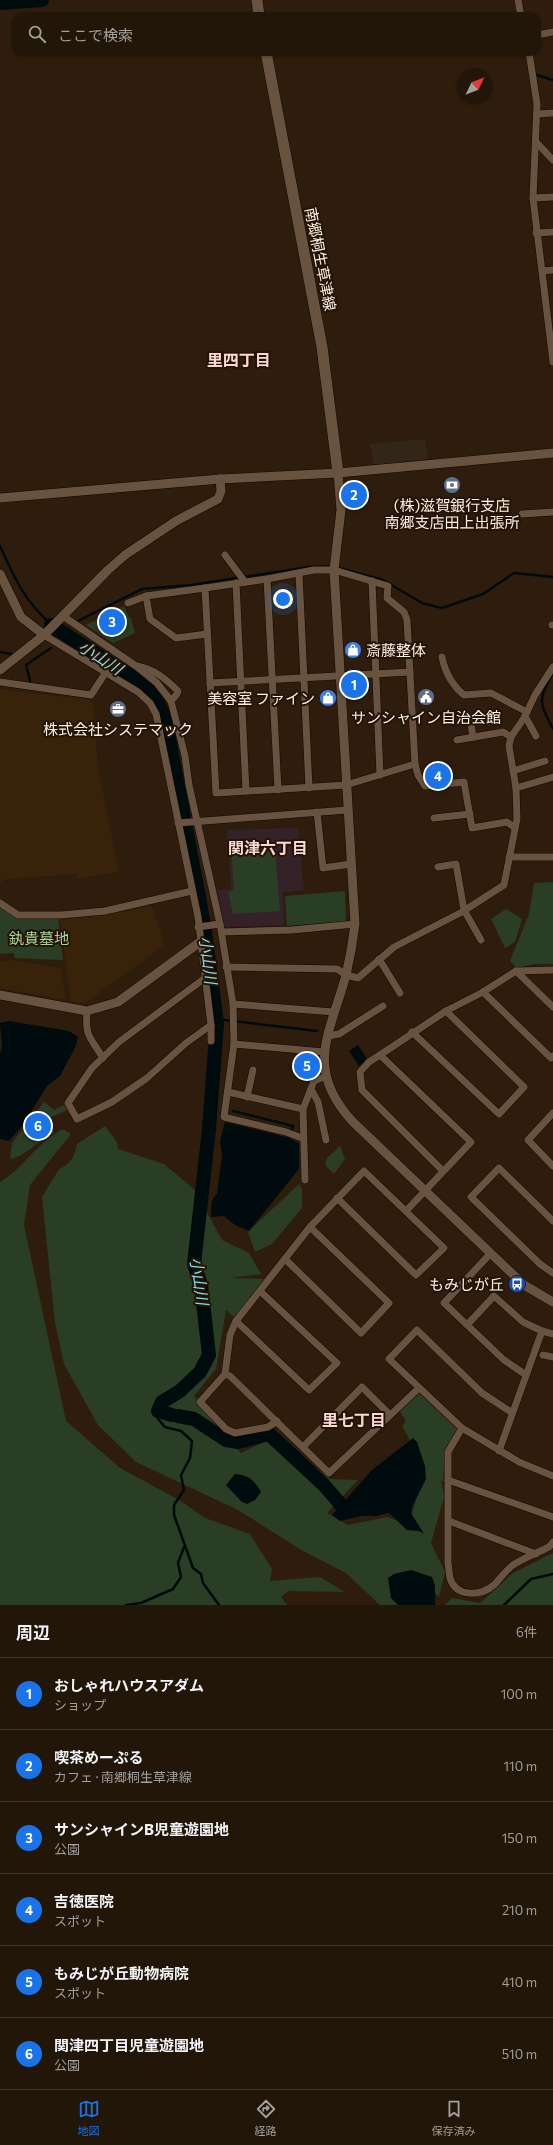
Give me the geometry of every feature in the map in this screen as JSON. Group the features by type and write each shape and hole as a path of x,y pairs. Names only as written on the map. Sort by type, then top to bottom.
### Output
{"main road":[{"path":"257,0 258,12"},
{"name":"南郷桐生草津線","path":"267,56 322,347 338,473"}],"street":[{"path":"518,0 520,12"},
{"path":"541,34 553,32"},
{"path":"530,56 537,98 533,198 536,233 552,332 553,362"},
{"path":"537,114 553,113"},
{"path":"536,142 553,160"},
{"path":"533,198 553,197"},
{"path":"536,233 553,232"},
{"path":"542,271 553,270"},
{"path":"0,498 220,479 338,473 553,453"},
{"path":"338,473 341,510 334,570 347,810 355,924 346,975 334,1012 324,1052 326,1076 330,1090 338,1106 424,1191 524,1285 553,1302"},
{"path":"0,670 62,618 108,570 125,555 176,521 218,499 221,491 220,479"},
{"path":"522,514 553,512"},
{"path":"225,555 244,582"},
{"path":"128,603 146,596 236,584 314,570 334,570 388,586 387,598 404,612 407,620 415,764 418,775 425,786 464,782 472,828 507,822 515,828"},
{"path":"299,573 309,788"},
{"path":"0,574 21,617 138,692 150,703 156,714 192,891 206,978 211,1041"},
{"path":"267,579 271,679 278,790"},
{"path":"372,581 380,775"},
{"path":"236,584 246,791"},
{"path":"205,588 216,793 346,785 415,764"},
{"path":"146,596 150,619 176,638 207,634"},
{"path":"62,618 136,666 157,683 170,701 185,756 189,785 221,928 233,1004 234,1044 224,1118 286,1132 302,1138"},
{"path":"442,657 444,669 456,688 464,695 491,693 526,714 536,736"},
{"path":"136,666 148,668 178,691 170,701"},
{"path":"226,967 337,969 346,975 358,978 394,947 464,910 504,885 517,819 516,788 509,746 511,737 553,667"},
{"path":"0,682 91,695 106,672"},
{"path":"210,683 410,672"},
{"path":"470,718 473,737"},
{"path":"456,740 503,732 511,737"},
{"path":"513,771 545,761"},
{"path":"516,788 553,776"},
{"path":"178,823 198,820 347,810"},
{"path":"317,812 323,868 351,864"},
{"path":"434,818 470,814"},
{"path":"509,857 553,857"},
{"path":"438,867 456,864 464,910 480,940"},
{"path":"0,903 18,915 61,915 105,911 192,891"},
{"path":"198,927 292,930 355,924"},
{"path":"0,995 87,1011 118,1002 200,942"},
{"path":"379,959 400,992"},
{"path":"443,1171 362,1090 360,1072 369,1062 412,1032 446,1011 483,992 516,971 553,970"},
{"path":"516,971 553,1007"},
{"path":"206,978 119,1042 92,1068 68,1103 77,1118 112,1102 147,1078 186,1043 211,1026"},
{"path":"483,992 551,1058 553,1056"},
{"path":"233,1004 334,1012"},
{"path":"328,1036 339,1034 383,1006"},
{"path":"87,1011 88,1034 103,1058"},
{"path":"412,1032 499,1114 524,1087 446,1011"},
{"path":"234,1044 324,1052"},
{"path":"380,1055 471,1142 406,1211"},
{"path":"247,1097 253,1070"},
{"path":"304,1180 302,1138 303,1109 314,1081 326,1076"},
{"path":"311,1089 318,1102 326,1140"},
{"path":"228,1092 303,1109"},
{"path":"553,1113 528,1140 553,1166"},
{"path":"553,1221 499,1168 471,1197 540,1264 553,1272"},
{"path":"277,1421 268,1427 235,1433 226,1429 200,1402 225,1374 230,1335 236,1321 261,1292 310,1227 337,1198 364,1171 444,1248 416,1276 337,1198"},
{"path":"286,1259 361,1333 389,1303 310,1227"},
{"path":"490,1254 444,1303 504,1360 526,1375"},
{"path":"236,1321 309,1390 337,1363 261,1292"},
{"path":"467,1325 494,1296 523,1322 542,1331 553,1334"},
{"path":"511,1412 482,1393 417,1330 389,1359 462,1428 498,1451 519,1462 553,1476"},
{"path":"498,1451 511,1412 542,1331"},
{"path":"543,1355 553,1357"},
{"path":"225,1374 230,1376 329,1473 389,1414 419,1388"},
{"path":"303,1447 362,1387 389,1414"},
{"path":"462,1428 448,1452 450,1579 462,1591 477,1594 484,1592 513,1566 536,1554 553,1542"},
{"path":"448,1480 553,1517"},
{"path":"449,1521 536,1554"}],"shaded area":[{"path":"425,439 428,459 374,465 370,444"},
{"path":"0,689 89,700 93,703 98,768 119,872 77,879 77,874 5,879 0,883"},
{"path":"298,828 304,890 283,892 284,925 224,927 217,890 231,889 227,830"},
{"path":"152,906 165,945 85,1003 71,1002 60,920"},
{"path":"12,960 60,968 66,1000 0,988 0,961"},
{"path":"9,1021 69,1031 78,1037 76,1046 60,1076 47,1086 23,1125 9,1141 0,1139 0,1053 2,1047 0,1023"},
{"path":"358,1045 367,1059 359,1066 349,1051"},
{"path":"225,1122 286,1137 299,1143 299,1169 249,1231 235,1225 224,1216 211,1217 212,1202 217,1194 222,1155 220,1141"},
{"path":"413,1438 417,1442 425,1466 426,1479 412,1507 411,1513 424,1534 419,1531 407,1530 389,1513 376,1516 361,1516 340,1521 332,1515 372,1470"},
{"path":"235,1474 248,1477 256,1485 261,1492 255,1500 247,1504 242,1502 226,1485"},
{"path":"411,1570 432,1577 435,1586 435,1605 398,1605 391,1598 388,1578 394,1574"}],"green space":[{"path":"124,606 129,617 131,618 135,633 113,643 86,625"},
{"path":"275,848 280,911 233,914 228,892 234,890 231,849"},
{"path":"553,882 553,964 534,964 517,968 510,961 529,914 534,883"},
{"path":"345,891 346,921 287,926 285,896"},
{"name":"釻貴墓地","path":"0,906 16,915 58,916 63,960 15,958 14,953 0,954"},
{"path":"506,909 522,919 515,942 505,948 491,919"},
{"path":"44,1102 54,1110 64,1105 67,1110 47,1119 54,1133 20,1156 10,1159 12,1143"},
{"path":"105,1126 117,1142 118,1149 164,1164 195,1190 222,1240 249,1253 261,1274 230,1278 264,1279 235,1318 226,1310 216,1369 194,1396 241,1453 268,1440 283,1441 330,1479 358,1480 327,1513 348,1525 387,1517 409,1525 422,1477 414,1448 402,1426 406,1421 399,1410 419,1392 458,1429 445,1451 443,1482 441,1480 444,1497 431,1543 445,1572 439,1597 423,1581 403,1605 380,1605 346,1573 303,1551 238,1510 136,1462 98,1425 64,1364 55,1323 42,1197 59,1169 71,1160 77,1144"},
{"path":"63,1129 71,1134 30,1185 24,1225 66,1421 120,1468 181,1501 205,1518 250,1534 272,1569 270,1581 320,1577 345,1592 288,1591 281,1597 287,1605 0,1605 0,1182 16,1170 46,1140"},
{"path":"340,1146 345,1159 334,1174 325,1165 327,1158"},
{"path":"299,1184 302,1189 302,1208 272,1244 255,1252 248,1232"},
{"path":"553,1553 553,1605 445,1605 452,1598 480,1603 513,1573"}],"waterway":[{"path":"0,3 42,0"},
{"path":"537,75 553,80"},
{"name":"小山川","path":"0,546 15,579 27,598 51,624"},
{"path":"76,622 142,589 191,585 309,567 332,566"},
{"path":"339,568 383,580 422,603 442,608 483,594 514,573 553,577"},
{"name":"小山川","path":"51,625 143,684 156,699 165,717 204,924 217,1023 209,1129 194,1264 201,1285 209,1355 200,1372 180,1391 162,1402 158,1411 172,1415"},
{"path":"30,681 26,665 51,648"},
{"path":"0,652 11,654"},
{"path":"552,675 544,690 542,702 545,714 553,729"},
{"path":"217,1019 317,1031"},
{"path":"233,1111 293,1126 289,1138"},
{"path":"158,1411 158,1419 165,1427 181,1431 192,1441 190,1458 181,1475 184,1490 174,1505 174,1515 193,1568 201,1574 203,1583 219,1605"},
{"name":"小山川","path":"178,1416 194,1419 226,1440 238,1442 269,1434 324,1485 342,1506"},
{"path":"126,1605 141,1603 173,1589 181,1577 178,1563 184,1547"},
{"path":"504,1605 531,1579 553,1574"}],"place":[{"name":"(株)滋賀銀行支店 南郷支店田上出張所","path":"452,485"},
{"name":"喫茶めーぷる","path":"354,495"},
{"name":"サンシャインB児童遊園地","path":"112,622"},
{"name":"斎藤整体","path":"353,650"},
{"name":"おしゃれハウスアダム","path":"354,685"},
{"name":"サンシャイン自治会館","path":"426,697"},
{"name":"美容室 ファイン","path":"328,698"},
{"name":"株式会社システマック","path":"118,709"},
{"name":"吉徳医院","path":"438,776"},
{"name":"もみじが丘動物病院","path":"307,1066"},
{"name":"関津四丁目児童遊園地","path":"38,1126"},
{"name":"もみじが丘","path":"517,1284"}],"district":[{"name":"里四丁目","path":"239,359"},
{"name":"関津六丁目","path":"268,847"},
{"name":"里七丁目","path":"354,1419"}]}
